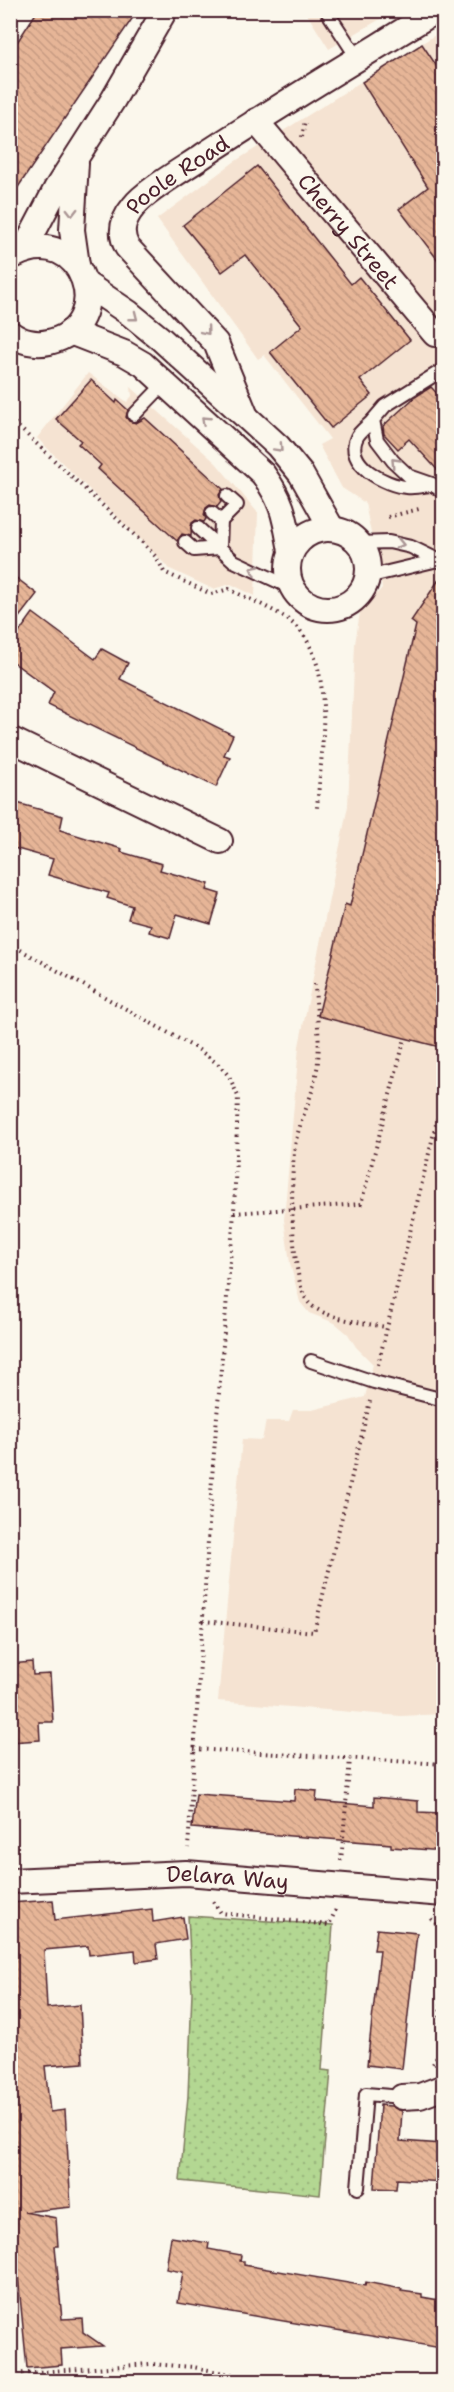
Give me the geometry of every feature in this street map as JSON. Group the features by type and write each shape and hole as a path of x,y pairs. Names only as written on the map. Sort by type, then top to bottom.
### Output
{"street":[{"path":"17,254 165,10"},
{"name":"Poole Road","path":"245,414 216,343 127,247 122,237 122,228 135,204 256,121 437,10"},
{"name":"Cherry Street","path":"256,121 435,333 444,334"},
{"path":"16,340 42,343 57,340 70,332 80,321 86,307 72,230 76,160"},
{"path":"17,254 37,248 51,249 65,254 81,274 161,339 278,446 301,474 332,528"},
{"path":"70,332 124,353 143,364 263,474 280,502 291,552 288,575 292,588 304,601 316,607 332,609 355,598 363,587 367,577 368,563 359,543 345,532 332,528 316,530 304,536 291,552"},
{"path":"10,739 220,841"},
{"name":"Delara Way","path":"10,1881 186,1873 444,1894"},
{"path":"402,2097 420,2096 436,2080"}],"lane":[{"path":"326,10 358,59"},
{"path":"432,484 407,488 384,482 360,464 354,448 357,437 385,406 444,369"},
{"path":"138,415 165,383"},
{"path":"374,420 377,440 393,461 409,476 432,484 444,493"},
{"path":"220,548 216,517 237,505 227,496"},
{"path":"198,528 234,561 292,588"},
{"path":"185,542 194,550 220,548"},
{"path":"359,543 389,542 411,547 441,560"},
{"path":"367,577 441,560"},
{"path":"311,1361 374,1382 444,1400"},
{"path":"358,2188 366,2094 402,2097"}],"path":[{"path":"10,419 144,544 157,558 164,572 211,594 229,589 288,620 310,644 320,675 322,709 317,808"},
{"path":"388,517 424,508"},
{"path":"10,944 198,1050 218,1064 229,1076 238,1096 234,1213 186,1873"},
{"path":"315,984 318,1025 316,1075 295,1145 292,1178 300,1291 308,1303 320,1312 386,1328"},
{"path":"234,1213 293,1207 361,1204 405,1038"},
{"path":"203,1621 314,1632 444,1091"},
{"path":"194,1749 444,1764"},
{"path":"339,1886 350,1759"},
{"path":"436,2080 444,1954"},
{"path":"10,2374 150,2364 193,2367 270,2382"}],"shaded area":[{"path":"305,11 394,11 329,49"},
{"path":"443,30 443,1714 401,1716 218,1701 242,1439 262,1440 266,1421 289,1421 293,1410 312,1410 365,1397 373,1364 356,1347 348,1334 335,1323 309,1313 300,1302 290,1263 284,1220 299,1046 348,806 355,644 360,612 382,588 365,503 342,488 319,445 330,439 264,355 258,359 157,219 234,162"},
{"path":"88,373 127,402 132,396 131,387 216,463 258,513 255,596 231,584 213,589 170,569 37,438"}],"green space":[{"path":"188,1916 333,1925 322,2070 331,2071 320,2195 180,2181 188,2096 192,1992"}],"building":[{"path":"38,10 138,10 10,199 10,53"},
{"path":"422,44 444,77 444,268 399,209 428,187 362,82"},
{"path":"257,166 351,284 359,277 410,340 360,380 372,395 331,428 270,352 302,326 245,255 222,272 183,225"},
{"path":"91,380 116,403 117,400 128,410 126,417 129,421 136,423 145,418 223,489 219,495 221,502 217,507 210,505 206,508 204,522 196,520 192,523 191,536 182,534 177,541 98,469 101,465 78,444 81,441 56,419"},
{"path":"431,387 444,401 444,477 409,439 398,449 384,434 383,426 415,397"},
{"path":"444,572 444,1048 318,1016 345,904 350,906 416,625 411,621"},
{"path":"10,573 37,594 10,629"},
{"path":"33,613 95,659 102,649 128,663 120,679 233,735 224,755 230,757 216,787 48,705 54,692 10,660 10,645"},
{"path":"10,801 63,816 60,830 162,864 160,870 209,884 207,890 220,894 211,924 177,914 170,938 149,932 151,925 128,919 132,906 107,898 109,893 48,875 53,859 10,847"},
{"path":"32,1662 33,1675 50,1674 53,1722 39,1722 40,1740 10,1742 10,1664"},
{"path":"295,1789 317,1791 316,1801 374,1806 374,1797 418,1801 418,1812 441,1813 441,1817 444,1817 444,1851 391,1847 391,1844 192,1828 196,1794 294,1801"},
{"path":"53,1900 55,1920 152,1909 153,1922 183,1917 186,1939 156,1944 158,1959 136,1962 135,1950 89,1955 88,1946 44,1950 47,2008 80,2005 83,2063 45,2066 50,2112 65,2110 71,2207 24,2212 56,2218 58,2246 55,2246 62,2319 82,2318 83,2332 103,2346 61,2349 62,2365 27,2368 15,2245 13,2246 10,2195 10,1903"},
{"path":"377,1929 417,1933 402,2069 367,2065 380,1950 374,1950"},
{"path":"380,2105 391,2106 402,2111 400,2141 444,2144 444,2182 397,2179 396,2189 374,2188"},
{"path":"171,2237 209,2243 208,2249 241,2255 240,2261 244,2261 244,2265 365,2286 366,2282 444,2301 444,2334 441,2348 178,2303 183,2272 166,2269"}]}
